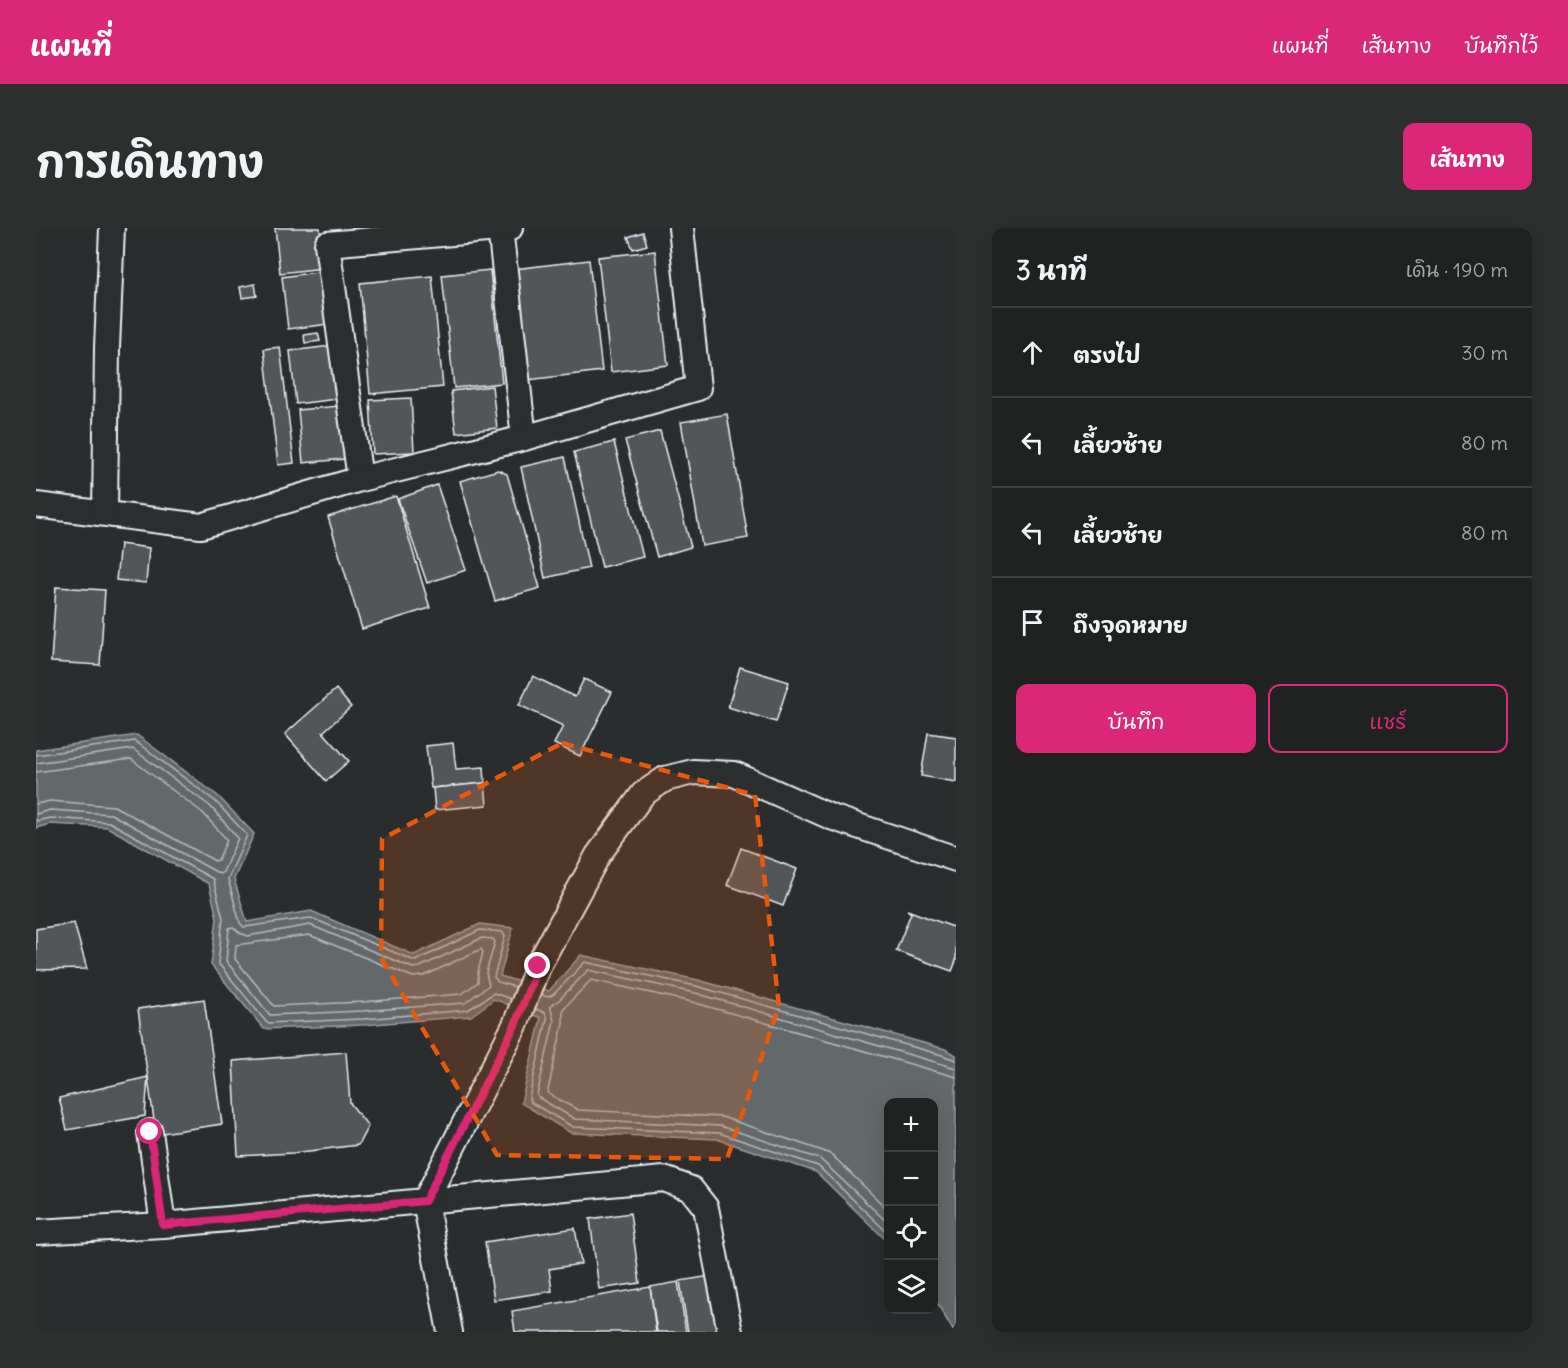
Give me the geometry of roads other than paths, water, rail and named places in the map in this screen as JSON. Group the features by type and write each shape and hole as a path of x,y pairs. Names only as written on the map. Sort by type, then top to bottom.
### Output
{"street":[{"path":"105,513 112,228"},
{"path":"360,479 327,244 504,228 524,438"},
{"path":"36,505 201,526 360,479 524,438 698,388 681,228"},
{"path":"450,1332 425,1201 515,1025 538,966 598,855 643,794 665,779 693,772 734,774 831,817 956,859"},
{"path":"150,1132 163,1225"},
{"path":"36,1232 163,1225 664,1179 692,1189 706,1208 730,1332"}],"water":[{"path":"137,735 218,796 254,834 234,879 247,922 311,911 414,955 480,924 513,928 500,976 549,991 581,955 698,980 945,1049 956,1055 956,1332 938,1305 938,1098 884,1098 884,1238 816,1172 717,1139 571,1133 521,1103 541,1018 494,999 471,1016 363,1025 264,1029 211,965 217,918 209,884 107,827 50,824 36,828 36,750"}]}
